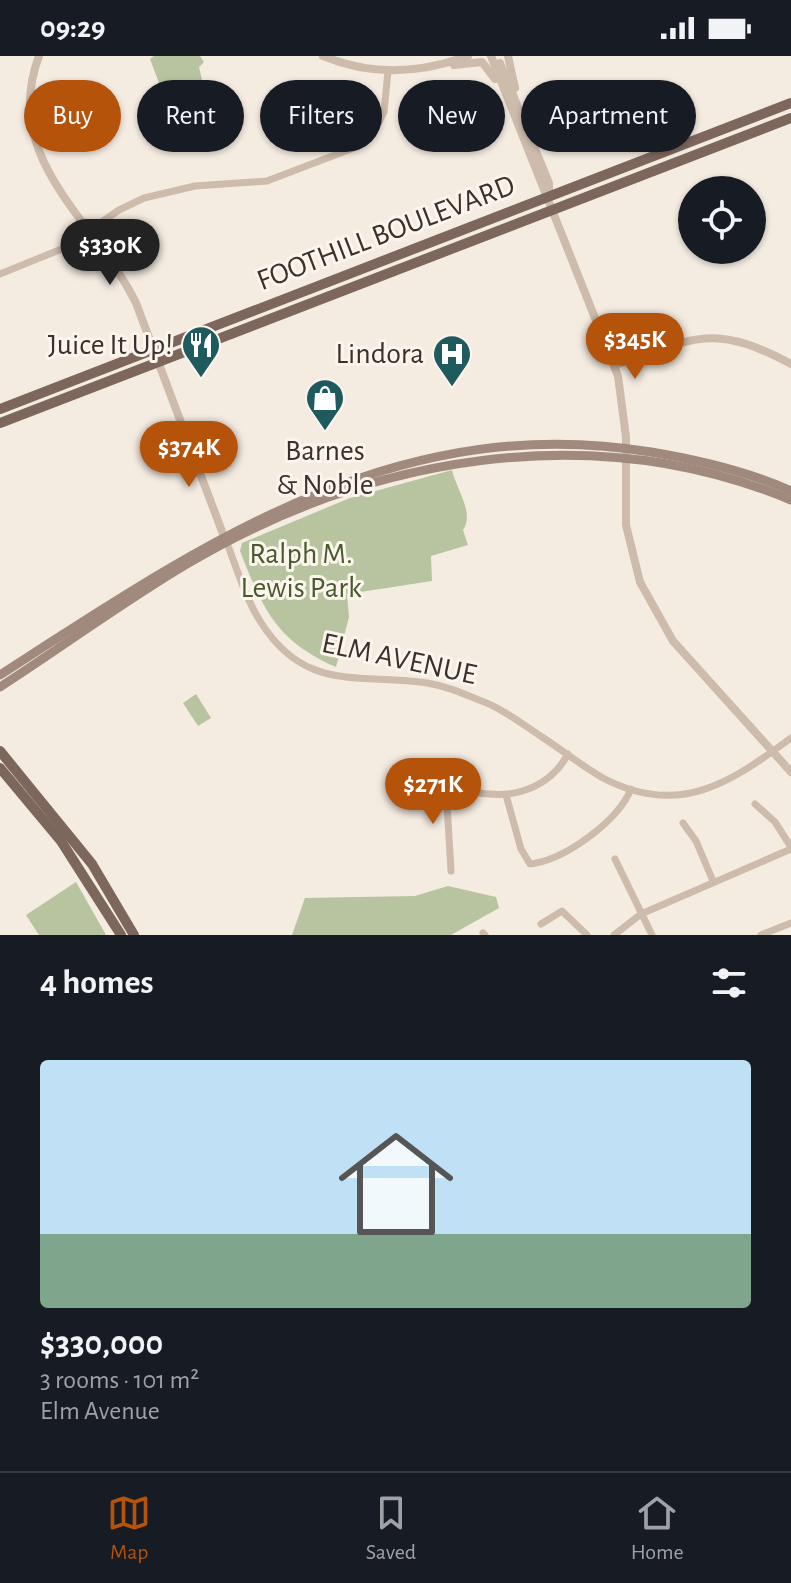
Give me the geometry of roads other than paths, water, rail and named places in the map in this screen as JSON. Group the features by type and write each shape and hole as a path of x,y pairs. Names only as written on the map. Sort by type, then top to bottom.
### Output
{"main road":[{"name":"FOOTHILL BOULEVARD","path":"0,409 791,103"},
{"name":"FOOTHILL BOULEVARD","path":"0,423 791,118"},
{"path":"625,453 697,469 791,500"},
{"path":"0,675 163,570 225,539 352,490 456,458 625,453 715,465 791,491"},
{"path":"0,687 225,539"},
{"path":"0,751 92,864 134,935"},
{"path":"0,768 61,841 121,935"}],"street":[{"name":"ELM AVENUE","path":"39,56 27,102 34,147 57,189 127,284 225,539 260,621 291,657 344,679 403,681 451,688 486,702 603,777 631,789 673,795 715,788 791,738"},
{"path":"323,56 360,68 388,71 450,63 468,56"},
{"path":"494,56 500,80"},
{"path":"494,56 516,96 551,188 549,195"},
{"path":"508,56 516,96"},
{"path":"450,63 456,66 482,62 495,80"},
{"path":"0,274 64,248 119,210 168,190 267,181 356,147 377,126 384,112 388,71"},
{"path":"505,95 542,187 555,209 614,365 623,404 626,525 635,566 649,602 673,641 791,772"},
{"path":"614,365 687,339 715,337 748,343 791,364"},
{"path":"451,871 447,804 451,795 464,792 506,795 537,786 558,770 568,754"},
{"path":"506,795 521,849 530,864 548,858 597,831 620,810 631,789"},
{"path":"614,935 641,914 791,848 775,822 755,804"},
{"path":"683,823 696,841 713,881"},
{"path":"615,859 652,935"},
{"path":"541,924 554,913 562,911 587,935"},
{"path":"761,935 791,923"}],"place":[{"name":"Juice It Up!","path":"201,379"},
{"name":"Lindora","path":"452,388"},
{"name":"Barnes & Noble","path":"325,432"}],"park label":[{"name":"Ralph M. Lewis Park","path":"301,571"}]}
